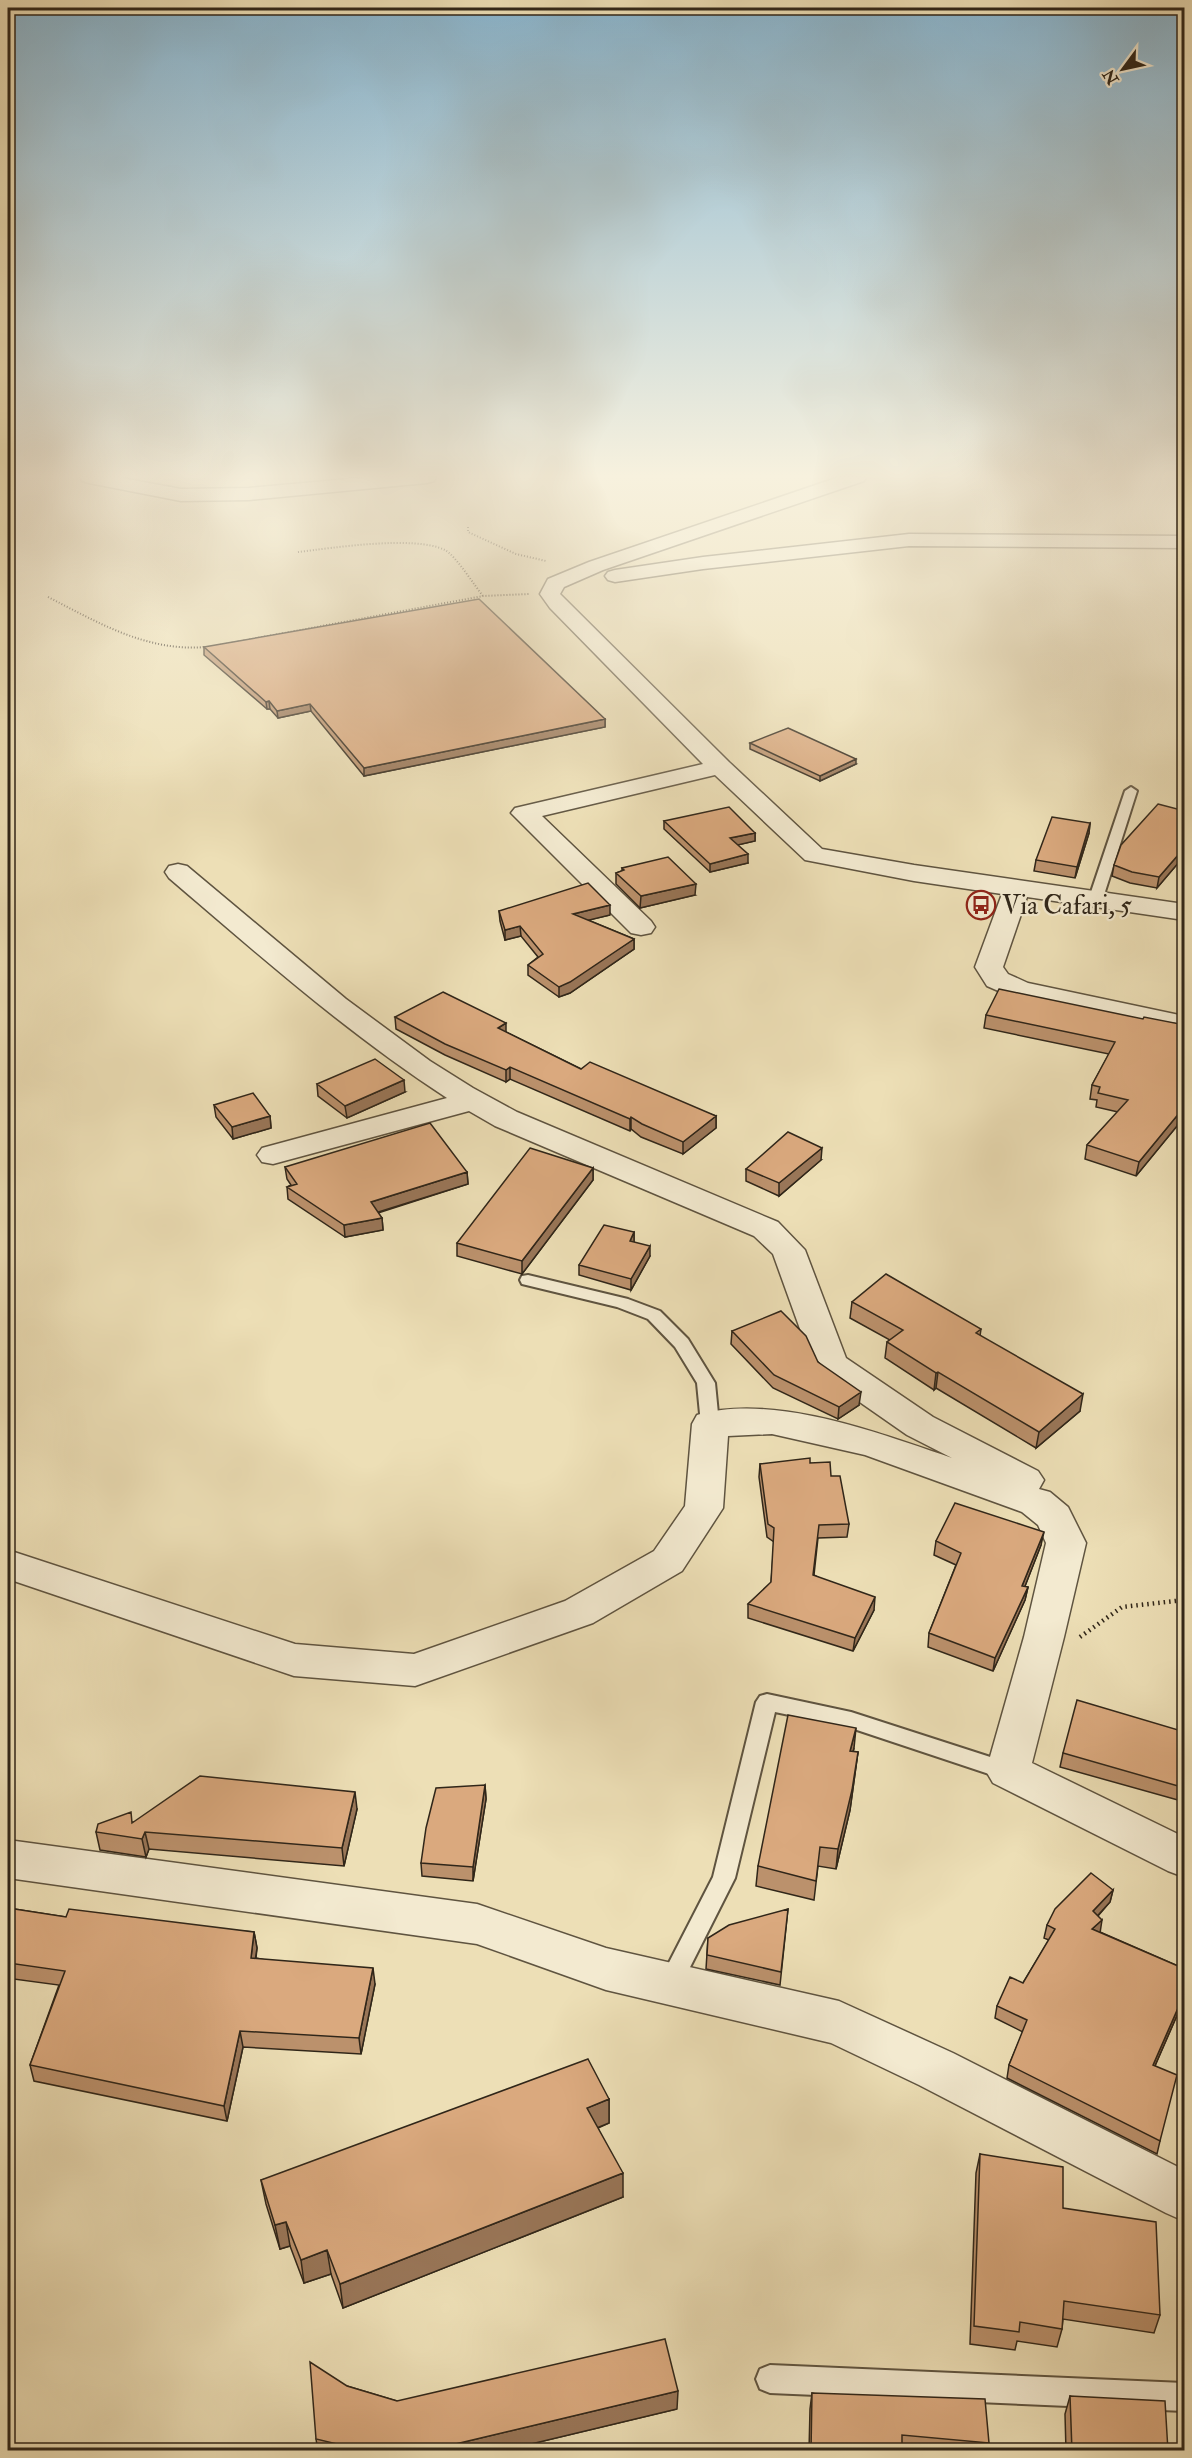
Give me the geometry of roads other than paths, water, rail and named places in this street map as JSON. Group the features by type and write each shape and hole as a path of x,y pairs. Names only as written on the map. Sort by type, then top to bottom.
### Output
{"street":[{"path":"554,592 554,599 720,766 814,855 914,873 1185,912"},
{"path":"554,599 571,592"},
{"path":"641,927 524,813 720,766"},
{"path":"178,872 378,1038 471,1101 506,1119 766,1229 788,1251 831,1365 920,1426 1042,1489 1036,1502"},
{"path":"1017,888 990,967 997,980 1020,990 1185,1025"},
{"path":"273,1155 471,1101"},
{"path":"8,1564 294,1660 415,1670 579,1612 668,1561 704,1508 710,1424 772,1421 872,1444 1036,1502 1054,1517 1066,1543 1044,1637 1008,1771 1185,1858"},
{"path":"8,1859 477,1924 606,1969 839,2024 936,2069 1185,2196"}],"lane":[{"path":"1096,898 1131,791"},
{"path":"528,1280 622,1303 654,1315 682,1343 706,1383 710,1424"},
{"path":"669,1985 724,1878 767,1702 851,1720 1008,1771"},
{"path":"770,2379 1185,2397"}],"place":[{"name":"Via Cafari, 5","path":"981,905"}]}
